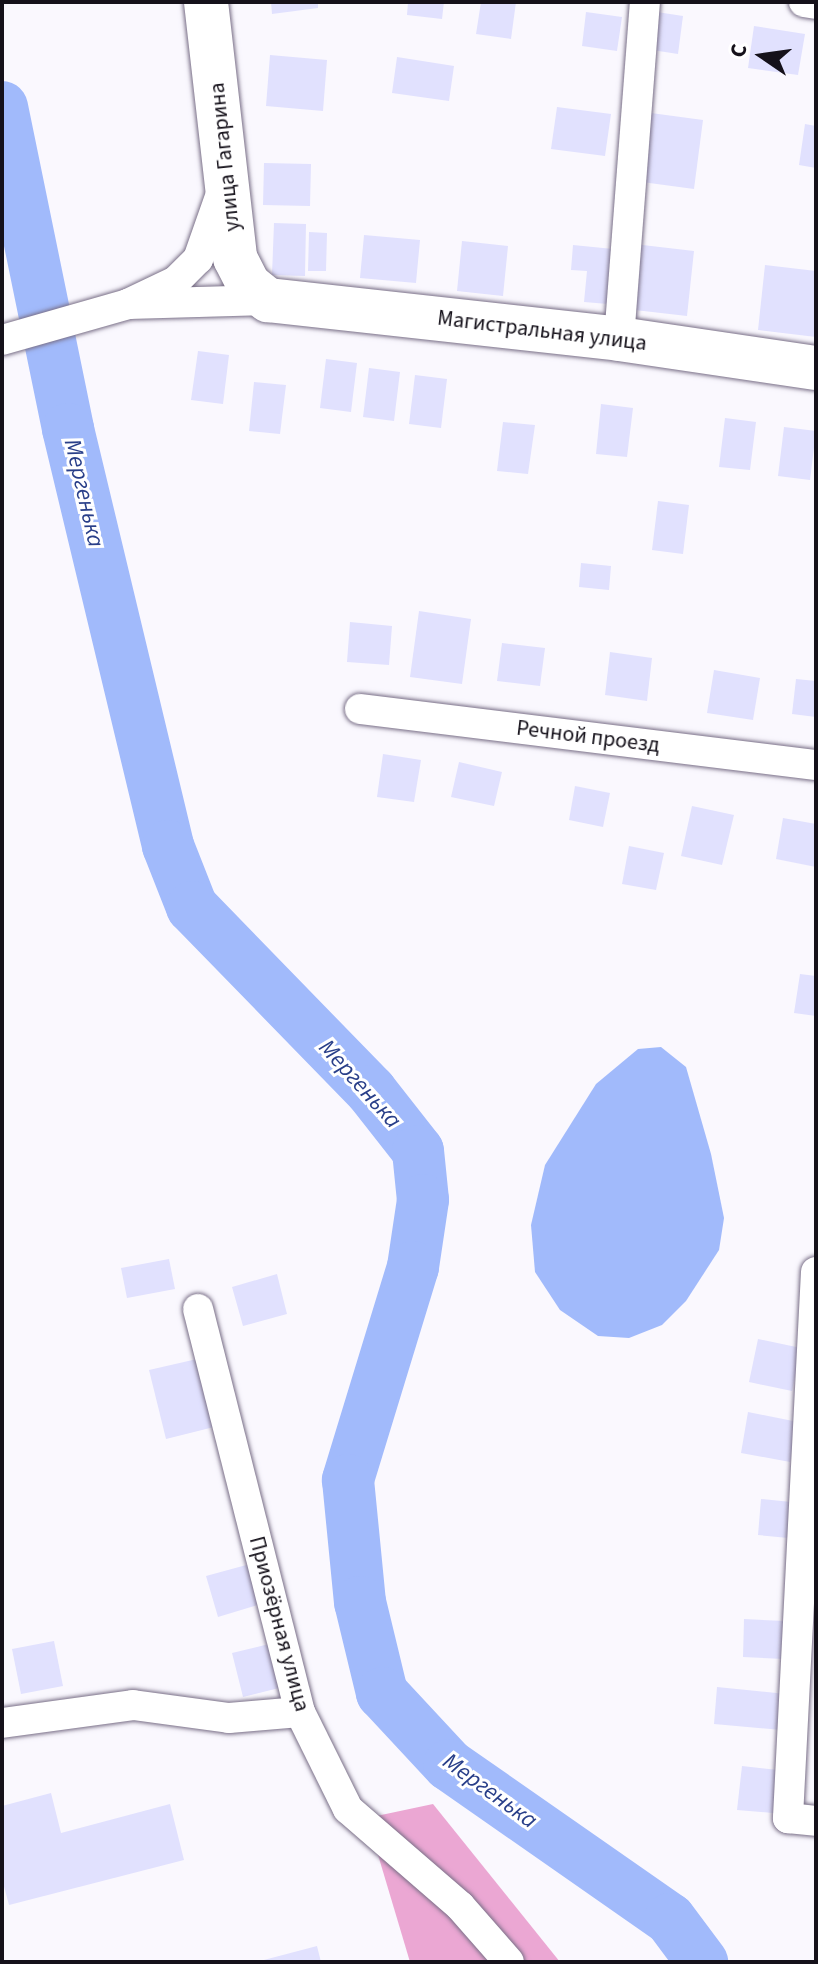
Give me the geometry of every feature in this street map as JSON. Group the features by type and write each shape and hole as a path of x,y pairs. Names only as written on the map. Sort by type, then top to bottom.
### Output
{"main road":[{"name":"улица Гагарина","path":"206,2 228,170 235,258 248,284 268,300"},
{"name":"Магистральная улица","path":"268,300 619,339 816,368"}],"street":[{"path":"619,339 645,2"},
{"path":"804,2 816,4"},
{"path":"2,340 128,304 176,281 198,259 228,170"},
{"path":"128,304 268,300"},
{"name":"Речной проезд","path":"360,709 816,765"},
{"path":"816,1272 788,1818 816,1821"},
{"name":"Приозёрная улица","path":"198,1309 300,1712 348,1809 460,1906 509,1962"},
{"path":"2,1723 133,1705 229,1718 300,1712"}],"shaded area":[{"path":"433,1804 560,1962 410,1962 367,1818"}],"water":[{"path":"661,1047 686,1067 711,1154 724,1218 719,1250 686,1301 662,1325 629,1338 598,1336 560,1310 535,1272 531,1225 545,1165 596,1084 638,1049"}],"building":[{"path":"271,2 318,2 318,8 272,14"},
{"path":"408,2 444,2 442,19 407,15"},
{"path":"481,2 516,2 511,39 476,34"},
{"path":"586,12 622,17 617,51 582,46"},
{"path":"657,12 683,16 678,54 652,50"},
{"path":"754,26 805,34 798,75 748,68"},
{"path":"270,55 327,60 323,111 266,106"},
{"path":"397,57 454,66 449,101 392,93"},
{"path":"557,107 611,114 605,156 551,149"},
{"path":"651,113 703,120 694,189 642,182"},
{"path":"805,124 816,126 816,168 799,165"},
{"path":"264,163 311,164 310,206 263,205"},
{"path":"274,223 306,224 305,276 272,275"},
{"path":"309,232 327,233 326,271 308,271"},
{"path":"364,235 420,240 416,283 360,278"},
{"path":"462,241 508,246 503,296 457,291"},
{"path":"634,244 694,251 687,316 626,309"},
{"path":"573,245 613,249 608,304 584,302 587,271 571,270"},
{"path":"765,265 816,271 816,337 758,330"},
{"path":"198,351 229,355 223,404 191,400"},
{"path":"326,359 357,363 351,412 320,408"},
{"path":"369,368 400,372 394,421 363,417"},
{"path":"415,375 447,379 441,428 409,424"},
{"path":"254,382 286,385 280,434 249,431"},
{"path":"601,404 633,408 627,457 596,454"},
{"path":"725,418 756,422 750,470 719,467"},
{"path":"503,422 535,425 528,474 497,471"},
{"path":"784,427 816,431 810,480 778,476"},
{"path":"658,501 689,505 683,554 652,550"},
{"path":"581,563 611,566 609,590 579,587"},
{"path":"419,611 471,619 462,684 410,677"},
{"path":"350,622 392,626 389,665 347,662"},
{"path":"502,643 545,648 540,686 497,681"},
{"path":"610,652 652,658 647,701 605,695"},
{"path":"714,670 760,678 753,720 707,713"},
{"path":"796,679 816,681 816,717 792,714"},
{"path":"383,754 421,760 414,802 377,797"},
{"path":"459,762 502,772 494,806 451,797"},
{"path":"575,786 610,793 603,827 569,820"},
{"path":"692,806 734,815 722,865 681,856"},
{"path":"783,818 816,824 816,867 776,859"},
{"path":"629,846 664,853 656,890 622,884"},
{"path":"800,974 816,976 816,1016 794,1013"},
{"path":"169,1259 175,1289 127,1298 121,1268"},
{"path":"277,1274 287,1314 243,1326 232,1287"},
{"path":"758,1339 801,1348 792,1391 749,1382"},
{"path":"197,1359 214,1427 166,1439 149,1370"},
{"path":"748,1412 798,1422 790,1462 741,1453"},
{"path":"761,1499 791,1502 788,1538 758,1535"},
{"path":"250,1564 261,1604 218,1617 206,1576"},
{"path":"744,1619 785,1621 784,1659 743,1657"},
{"path":"54,1641 63,1686 21,1694 12,1649"},
{"path":"269,1644 279,1688 243,1697 232,1653"},
{"path":"717,1687 786,1694 782,1730 714,1724"},
{"path":"742,1766 778,1770 773,1813 737,1810"},
{"path":"51,1793 61,1833 170,1804 184,1860 9,1905 2,1879 2,1806"},
{"path":"317,1946 321,1962 260,1962 260,1961"}],"waterway":[{"name":"Мергенька","path":"2,107 68,429 168,846 192,907 371,1091 418,1151 423,1200 413,1267 348,1480 360,1602 382,1693 449,1765 670,1919 702,1962"}]}
